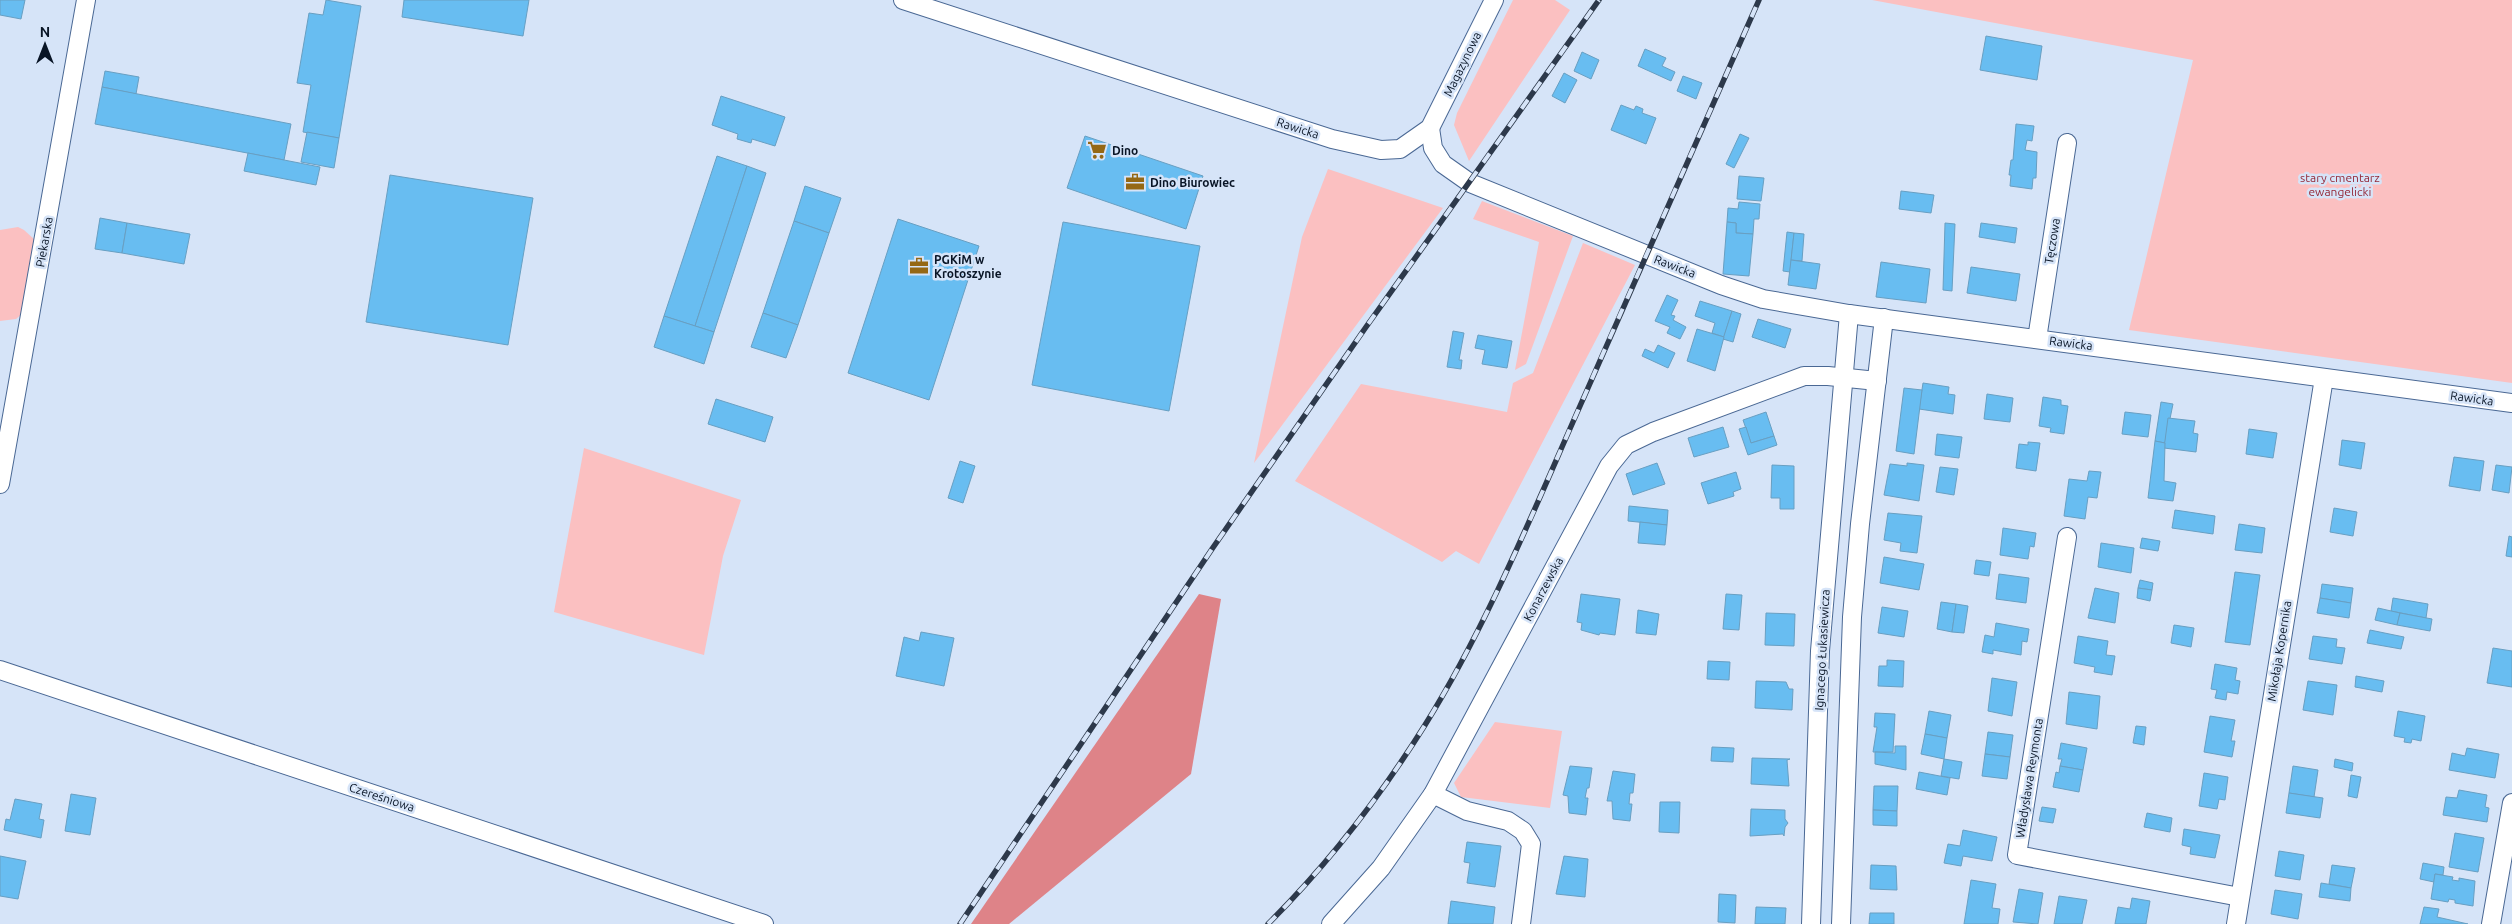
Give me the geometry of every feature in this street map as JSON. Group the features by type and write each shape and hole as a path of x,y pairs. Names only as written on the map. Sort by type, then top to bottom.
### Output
{"street":[{"name":"Piekarska","path":"0,484 86,0"},
{"name":"Rawicka","path":"903,0 1332,139 1382,150 1400,149 1430,128 1433,148 1443,164 1470,183 1722,285 1763,299 1849,314 2512,403"},
{"name":"Magazynowa","path":"1430,128 1494,0"},
{"name":"Tęczowa","path":"2037,339 2067,143"},
{"name":"Ignacego Łukasiewicza","path":"1811,924 1822,628 1849,314"},
{"path":"1841,924 1852,629 1860,524 1884,318"},
{"name":"Konarzewska","path":"1331,924 1382,868 1433,794 1609,466 1626,445 1653,432 1804,376 1844,377"},
{"path":"1844,377 1877,381"},
{"name":"Mikołaja Kopernika","path":"2236,924 2324,378"},
{"name":"Władysława Reymonta","path":"2067,537 2017,855 2240,898"},
{"path":"1822,628 1852,629"},
{"name":"Czereśniowa","path":"0,670 764,924"},
{"path":"1433,794 1467,811 1508,821 1523,831 1531,844 1521,924"},
{"path":"2491,924 2512,803"}],"green space":[{"path":"1513,0 1555,0 1570,10 1469,161 1454,125 1457,113"},
{"name":"stary cmentarz ewangelicki","path":"1872,0 2512,0 2512,383 2129,330 2193,60"},
{"path":"1328,169 1443,208 1254,463 1302,237"},
{"path":"1482,201 1573,236 1526,364 1515,370 1539,242 1473,219"},
{"path":"18,227 35,240 22,314 16,319 0,321 0,230"},
{"path":"1583,243 1635,265 1479,564 1456,551 1442,562 1295,481 1361,384 1507,412 1513,383 1533,373"},
{"path":"584,448 741,500 723,556 704,655 554,612"},
{"path":"1495,722 1562,731 1550,808 1461,797 1454,783"}],"shaded area":[{"path":"1199,594 1221,599 1191,774 1009,924 971,924"}],"building":[{"path":"0,0 25,0 21,19 0,15"},
{"path":"326,0 361,6 339,138 303,132 311,85 297,83 309,13 323,15"},
{"path":"404,0 529,0 523,36 402,17"},
{"path":"1986,36 2042,46 2037,80 1980,70"},
{"path":"1645,49 1666,58 1662,66 1675,72 1671,81 1638,66"},
{"path":"1582,52 1599,60 1591,79 1574,71"},
{"path":"105,71 139,77 136,94 102,87"},
{"path":"1564,73 1577,80 1565,103 1552,96"},
{"path":"1683,76 1702,83 1696,99 1677,91"},
{"path":"102,87 291,124 284,160 95,124"},
{"path":"721,96 785,117 775,146 752,139 751,143 737,139 738,134 712,125"},
{"path":"1621,105 1634,110 1636,106 1643,109 1642,113 1656,118 1646,144 1611,130"},
{"path":"2016,124 2034,126 2032,141 2027,140 2025,150 2037,152 2036,178 2033,178 2032,189 2010,186 2011,175 2009,175 2011,160 2013,160"},
{"path":"307,132 339,138 334,168 301,162"},
{"path":"1740,134 1749,138 1734,168 1726,164"},
{"name":"Dino Biurowiec","path":"1085,136 1203,176 1186,229 1067,188"},
{"path":"248,153 320,167 316,185 244,171"},
{"path":"717,156 747,166 695,326 664,316"},
{"path":"747,166 766,173 714,332 695,326"},
{"path":"390,175 533,198 508,345 366,322"},
{"path":"1739,176 1764,178 1761,201 1737,199"},
{"path":"805,186 841,198 829,233 794,221"},
{"path":"1901,191 1934,195 1931,213 1899,209"},
{"path":"1739,202 1760,204 1759,219 1754,219 1753,234 1736,233 1736,223 1727,222 1728,208 1738,209"},
{"path":"100,218 127,223 122,253 95,249"},
{"path":"898,219 979,246 929,400 848,373"},
{"path":"794,221 829,233 798,325 763,313"},
{"path":"1063,222 1200,246 1169,411 1032,385"},
{"path":"1727,222 1736,223 1736,233 1753,234 1749,276 1723,274"},
{"path":"127,223 190,234 184,264 122,253"},
{"path":"1945,223 1955,224 1952,291 1943,290"},
{"path":"1981,223 2017,228 2015,243 1979,237"},
{"path":"1787,232 1794,233 1790,272 1783,271"},
{"path":"1794,233 1804,234 1802,261 1791,260"},
{"path":"1791,260 1820,264 1816,289 1788,285"},
{"path":"1881,262 1930,269 1926,303 1876,297"},
{"path":"1971,267 2020,274 2016,301 1967,293"},
{"path":"1667,295 1678,300 1671,315 1675,316 1673,320 1686,327 1680,339 1667,333 1670,327 1655,321"},
{"path":"1700,301 1732,311 1724,337 1712,333 1715,323 1695,316"},
{"path":"1732,311 1741,314 1733,342 1723,339"},
{"path":"763,313 798,325 786,358 751,347"},
{"path":"664,316 714,332 704,364 654,347"},
{"path":"1758,319 1791,329 1785,348 1752,337"},
{"path":"1697,329 1724,337 1715,371 1687,361"},
{"path":"1453,331 1464,333 1459,360 1462,360 1461,369 1447,367"},
{"path":"1478,335 1512,341 1507,368 1482,364 1485,350 1475,348"},
{"path":"1658,345 1675,353 1668,368 1642,356 1645,349 1654,353"},
{"path":"1923,383 1949,387 1948,394 1955,395 1953,414 1919,409"},
{"path":"1904,388 1922,390 1914,454 1896,451"},
{"path":"1987,394 2013,398 2010,422 1984,419"},
{"path":"2043,397 2061,400 2061,405 2068,406 2064,434 2050,432 2051,428 2039,426"},
{"path":"716,399 773,417 765,442 708,424"},
{"path":"2161,402 2173,404 2165,443 2155,441"},
{"path":"1766,412 1774,436 1751,443 1743,420"},
{"path":"2125,412 2151,415 2148,437 2122,434"},
{"path":"2168,418 2195,421 2193,433 2198,434 2196,452 2164,448"},
{"path":"1723,427 1729,447 1694,457 1688,438"},
{"path":"1746,427 1751,443 1774,436 1777,445 1748,455 1739,429"},
{"path":"2249,429 2277,433 2273,458 2246,454"},
{"path":"1937,434 1962,437 1959,458 1935,455"},
{"path":"2342,440 2365,443 2361,469 2339,465"},
{"path":"2155,441 2165,443 2164,481 2176,483 2173,501 2148,498"},
{"path":"2028,442 2040,443 2036,471 2016,468 2019,444 2028,445"},
{"path":"2454,457 2484,461 2480,491 2449,486"},
{"path":"960,461 975,466 963,503 948,498"},
{"path":"1657,463 1665,484 1633,495 1626,474"},
{"path":"1907,463 1924,465 1919,501 1884,495 1890,464 1907,466"},
{"path":"1772,465 1794,466 1794,509 1780,509 1780,498 1771,498"},
{"path":"2496,465 2512,467 2509,493 2492,490"},
{"path":"1940,467 1958,469 1954,495 1936,492"},
{"path":"2089,471 2101,472 2097,498 2088,497 2085,519 2064,516 2069,479 2087,481"},
{"path":"1736,472 1741,489 1733,492 1734,496 1708,504 1701,483"},
{"path":"1629,506 1668,510 1667,525 1628,521"},
{"path":"2334,508 2357,512 2353,536 2330,532"},
{"path":"2175,510 2215,516 2213,534 2172,528"},
{"path":"1888,513 1922,516 1917,553 1900,551 1901,543 1884,540"},
{"path":"1640,522 1667,525 1665,545 1638,543"},
{"path":"2239,524 2265,528 2262,553 2235,550"},
{"path":"2003,528 2036,533 2034,547 2030,546 2028,559 2000,555"},
{"path":"2509,536 2512,537 2512,557 2506,556"},
{"path":"2142,538 2160,541 2158,551 2140,548"},
{"path":"2101,543 2134,548 2131,573 2098,567"},
{"path":"1884,557 1924,564 1919,590 1880,583"},
{"path":"1976,560 1991,562 1989,576 1974,574"},
{"path":"2235,572 2260,575 2250,645 2225,642"},
{"path":"1999,574 2029,578 2026,603 1996,599"},
{"path":"2140,580 2153,583 2152,590 2138,588"},
{"path":"2322,584 2353,588 2351,603 2320,598"},
{"path":"2095,588 2119,593 2115,623 2088,618"},
{"path":"2138,588 2152,590 2150,601 2137,598"},
{"path":"1581,594 1620,599 1615,635 1600,633 1599,635 1581,630 1582,623 1577,622"},
{"path":"1726,594 1742,595 1739,630 1723,629"},
{"path":"2320,598 2351,603 2349,618 2317,613"},
{"path":"2393,598 2428,604 2426,618 2391,611"},
{"path":"1941,602 1956,604 1952,632 1937,629"},
{"path":"1956,604 1968,606 1964,633 1952,632"},
{"path":"1882,607 1908,611 1904,637 1878,633"},
{"path":"2378,608 2400,613 2397,625 2375,620"},
{"path":"1638,610 1659,614 1656,635 1636,633"},
{"path":"1766,613 1795,614 1794,646 1765,645"},
{"path":"2400,613 2432,619 2430,631 2397,625"},
{"path":"1996,623 2029,629 2027,642 2022,641 2021,655 1993,650 1993,654 1982,652 1985,635 1994,637"},
{"path":"2174,625 2194,628 2191,647 2171,643"},
{"path":"2370,630 2404,637 2401,649 2367,643"},
{"path":"921,632 954,638 944,686 896,676 904,637 919,641"},
{"path":"2078,636 2108,641 2106,655 2115,656 2112,675 2094,672 2095,667 2074,663"},
{"path":"2313,636 2337,639 2336,647 2345,648 2342,664 2309,659"},
{"path":"2493,648 2512,651 2512,687 2487,683"},
{"path":"1887,660 1904,661 1903,687 1878,686 1879,666 1887,666"},
{"path":"1708,661 1730,662 1729,680 1707,679"},
{"path":"2215,664 2237,668 2235,680 2240,681 2238,694 2227,692 2226,700 2215,698 2217,690 2211,689"},
{"path":"2356,676 2384,681 2382,692 2355,687"},
{"path":"1992,678 2017,682 2012,716 1988,711"},
{"path":"1756,681 1786,682 1789,689 1793,689 1792,710 1755,708"},
{"path":"2308,681 2337,685 2333,715 2303,710"},
{"path":"2069,692 2100,696 2097,729 2066,724"},
{"path":"1929,711 1951,715 1947,738 1925,734"},
{"path":"2398,711 2425,716 2421,741 2412,739 2411,743 2404,742 2405,738 2394,736"},
{"path":"1875,713 1895,714 1893,752 1873,752 1877,727 1874,727"},
{"path":"2210,716 2235,720 2231,741 2235,741 2232,757 2204,752"},
{"path":"2136,726 2146,727 2144,745 2133,743"},
{"path":"1988,732 2013,735 2010,757 1985,754"},
{"path":"1925,734 1947,738 1944,759 1921,754"},
{"path":"2061,743 2087,748 2083,770 2060,766 2062,759 2058,759"},
{"path":"1895,746 1906,746 1906,770 1875,764 1875,752 1895,753"},
{"path":"1712,747 1734,748 1733,762 1711,761"},
{"path":"2467,748 2499,754 2495,778 2449,770 2452,753 2465,756"},
{"path":"1985,754 2010,757 2007,779 1982,776"},
{"path":"1752,758 1790,759 1787,760 1789,786 1751,784"},
{"path":"1944,759 1962,762 1959,779 1941,776"},
{"path":"2335,759 2353,763 2352,771 2334,767"},
{"path":"1570,766 1592,768 1589,788 1587,788 1585,798 1588,798 1586,815 1569,813 1568,796 1563,795"},
{"path":"2060,766 2083,770 2079,792 2053,787 2056,772 2059,773"},
{"path":"2293,766 2318,770 2314,797 2289,793"},
{"path":"1613,771 1635,774 1633,793 1630,793 1629,804 1632,804 1630,821 1613,819 1612,801 1607,801"},
{"path":"1919,772 1950,778 1947,795 1916,789"},
{"path":"2204,773 2228,777 2225,800 2219,799 2217,809 2199,806"},
{"path":"2351,775 2361,777 2357,798 2348,796"},
{"path":"1874,786 1898,786 1897,811 1873,810"},
{"path":"2459,790 2487,795 2485,807 2489,808 2487,822 2443,815 2446,797 2457,798"},
{"path":"2289,793 2323,798 2320,818 2286,813"},
{"path":"71,794 96,798 90,835 65,831"},
{"path":"15,799 42,804 39,819 44,820 41,838 4,830 6,819 10,820"},
{"path":"1660,802 1680,802 1679,833 1659,832"},
{"path":"2042,807 2056,809 2053,823 2039,821"},
{"path":"1751,809 1785,810 1785,819 1788,823 1785,827 1784,836 1783,834 1750,836"},
{"path":"1873,810 1897,811 1897,826 1873,825"},
{"path":"2147,813 2172,818 2170,832 2144,827"},
{"path":"2184,829 2220,835 2215,858 2190,854 2191,847 2182,845"},
{"path":"1963,830 1997,837 1992,861 1963,856 1961,866 1944,863 1948,844 1960,846"},
{"path":"2455,833 2484,838 2478,872 2449,867"},
{"path":"1467,842 1501,846 1495,887 1467,883 1470,863 1464,862"},
{"path":"2279,851 2304,855 2300,880 2275,876"},
{"path":"0,856 26,861 18,899 0,896"},
{"path":"1564,856 1588,859 1585,897 1556,894"},
{"path":"2423,863 2444,867 2443,875 2435,874 2434,882 2420,879"},
{"path":"1871,865 1896,866 1897,890 1870,889"},
{"path":"2332,865 2355,868 2351,888 2329,884"},
{"path":"2435,874 2453,877 2452,880 2459,881 2459,878 2475,881 2473,906 2455,903 2455,900 2449,899 2448,902 2431,899"},
{"path":"1971,880 1996,884 1992,908 2000,909 1998,924 1964,924"},
{"path":"2321,883 2351,888 2350,901 2319,897"},
{"path":"2019,889 2043,893 2038,924 2013,922"},
{"path":"2275,890 2302,894 2298,919 2271,914"},
{"path":"1719,894 1736,895 1735,923 1718,922"},
{"path":"2059,896 2087,900 2082,924 2054,924"},
{"path":"2132,898 2150,901 2146,924 2115,924 2118,907 2130,909"},
{"path":"1451,901 1495,907 1493,924 1448,924"},
{"path":"1756,907 1786,908 1785,924 1755,924"},
{"path":"2424,907 2439,909 2437,917 2468,924 2420,924"},
{"path":"1870,913 1894,913 1894,924 1869,924"}],"railway":[{"path":"960,924 1212,549 1366,327 1599,0"},
{"path":"1268,924 1312,878 1390,778 1425,725 1470,646 1529,522 1759,0"}],"place":[{"name":"Dino","path":"1097,150"},
{"name":"Dino Biurowiec","path":"1135,182"},
{"name":"PGKiM w Krotoszynie","path":"919,266"}]}
